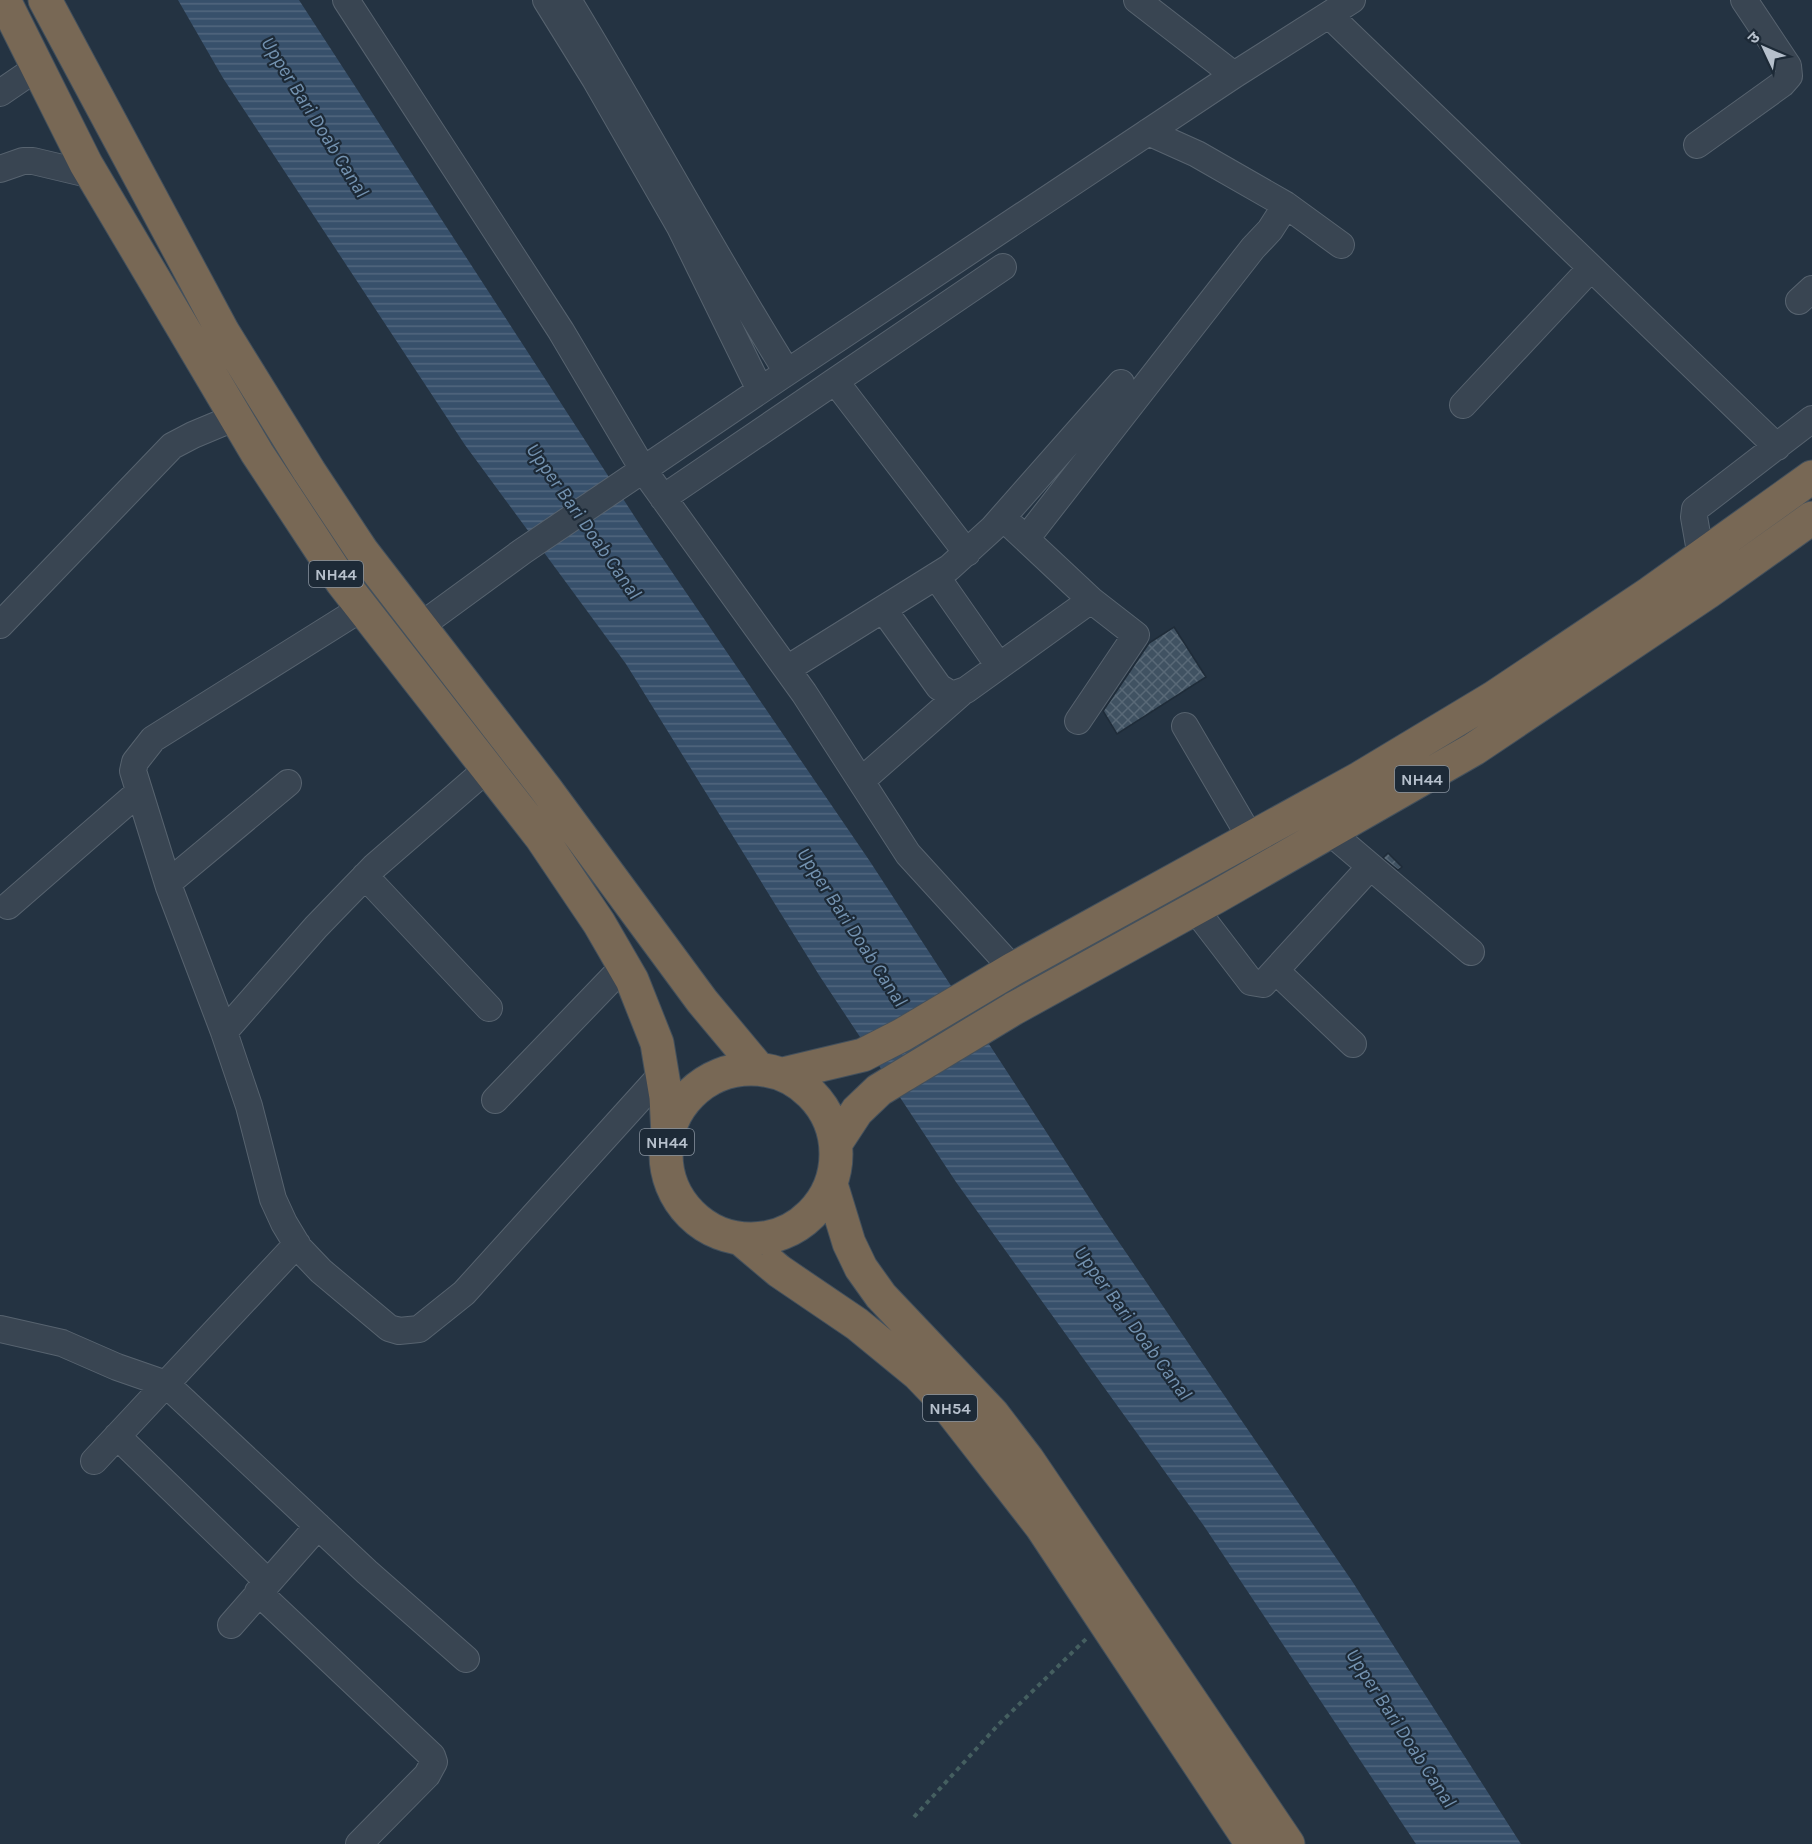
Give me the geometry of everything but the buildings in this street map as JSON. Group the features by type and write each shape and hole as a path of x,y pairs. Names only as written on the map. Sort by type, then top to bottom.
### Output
{"highway":[{"name":"NH44","path":"4,0 92,175 236,417 322,552 362,608 541,837 599,923 624,966 648,1018 663,1073 668,1135"},
{"name":"NH44","path":"45,0 223,332 362,551 545,788 702,1001 771,1071 803,1085 819,1101 830,1121 836,1143 836,1165 831,1184 822,1201 795,1227 760,1239 741,1239 718,1233 697,1221 681,1203 670,1182 665,1158 674,1115 700,1084 718,1074 738,1069 771,1071 863,1055 1451,725 1701,557 1812,477"},
{"name":"NH44","path":"836,1143 857,1111 879,1090 1013,1009 1195,909 1492,737 1708,592 1812,518"},
{"name":"NH54","path":"831,1184 849,1243 861,1268 881,1296 992,1413 1028,1460 1288,1844"},
{"name":"NH54","path":"741,1239 778,1271 856,1324 918,1374 942,1398 1041,1526 1252,1844"}],"street":[{"path":"346,0 561,331 634,477 663,498 787,669 923,873 1005,974"},
{"path":"546,0 644,146 787,372"},
{"path":"568,0 644,146 680,227 760,390"},
{"path":"1137,0 1234,75"},
{"path":"419,627 523,551 760,390 1234,75 1352,0"},
{"path":"1697,145 1782,84 1789,76 1788,66 1744,0"},
{"path":"1329,15 1777,447"},
{"path":"0,93 38,67"},
{"path":"1148,132 1197,154 1286,205 1341,245"},
{"path":"0,168 23,161 33,161 92,175"},
{"path":"1026,539 1253,248 1270,230 1286,205"},
{"path":"663,498 1003,267"},
{"path":"1463,405 1591,268"},
{"path":"835,381 967,554"},
{"path":"787,669 936,576 967,554 1003,517 1120,383"},
{"path":"0,625 172,447 236,417"},
{"path":"1701,557 1694,517 1695,509 1812,419"},
{"path":"1003,517 1091,600 1136,635 1077,721"},
{"path":"936,576 999,666"},
{"path":"861,781 960,694 1091,600"},
{"path":"362,608 153,739 135,762 133,771 168,884 224,1032 249,1106 273,1199 297,1244 336,1284 389,1328 399,1331 418,1329 430,1322 464,1293 663,1073"},
{"path":"883,609 939,687 952,695 960,694"},
{"path":"1185,726 1250,837"},
{"path":"224,1032 316,927 365,876 487,769"},
{"path":"168,884 288,783"},
{"path":"8,906 139,792"},
{"path":"1330,832 1471,952"},
{"path":"1195,909 1251,982 1263,984 1371,867"},
{"path":"365,876 489,1008"},
{"path":"495,1101 624,966"},
{"path":"1276,971 1353,1044"},
{"path":"94,1461 297,1244"},
{"path":"0,1329 62,1343 117,1367 166,1384 318,1526 466,1659"},
{"path":"117,1436 263,1587 432,1756 434,1761 427,1775 359,1844"},
{"path":"231,1624 318,1526"}],"path":[{"path":"914,1817 1035,1687 1104,1623"}],"water":[{"name":"Upper Bari Doab Canal","path":"178,0 299,0 644,531 869,860 1105,1222 1352,1581 1521,1844 1416,1844 1204,1526 956,1182 819,975 626,664 465,445 223,78"}]}
